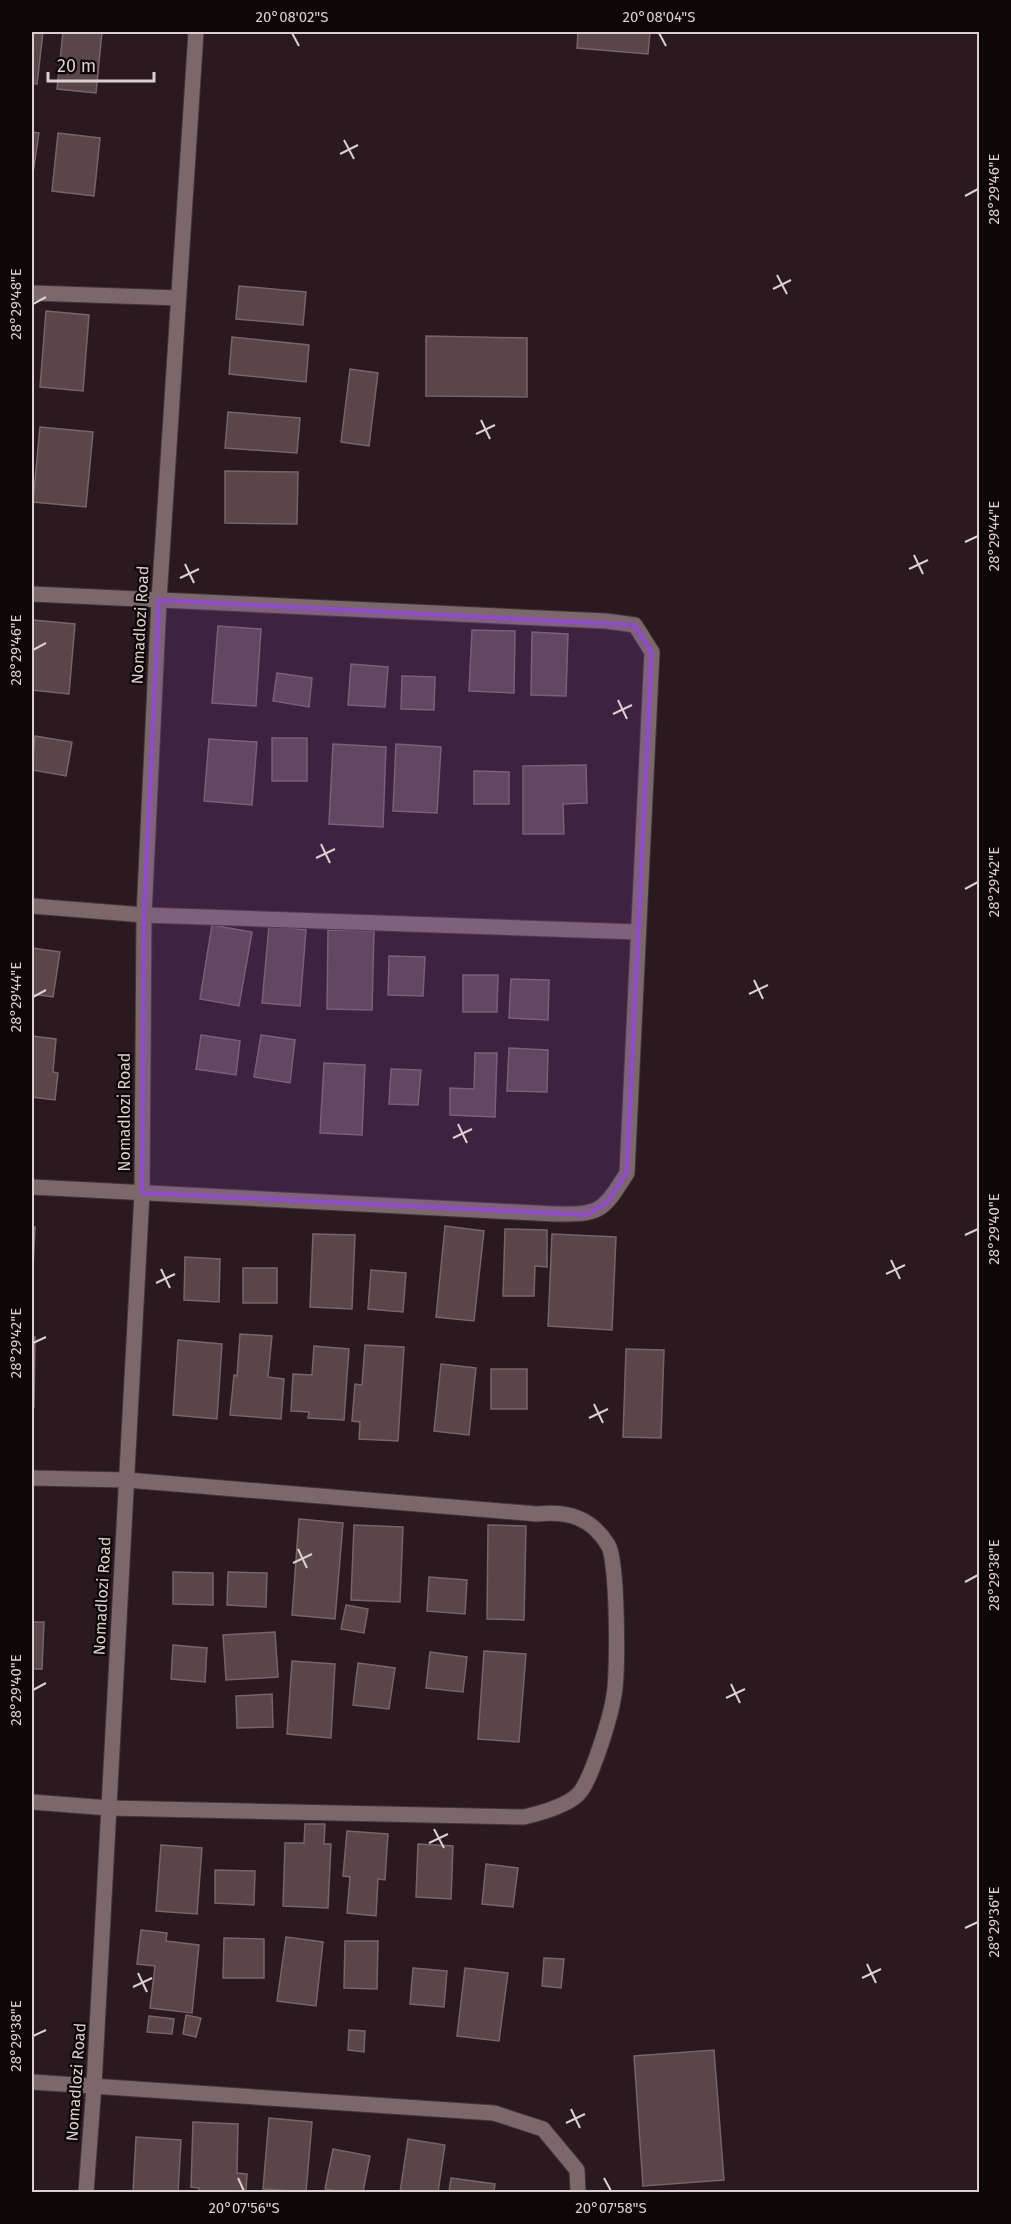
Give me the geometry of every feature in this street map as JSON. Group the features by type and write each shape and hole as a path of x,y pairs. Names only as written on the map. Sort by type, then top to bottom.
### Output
{"street":[{"name":"Nomadlozi Road","path":"86,2193 94,2085 141,1193 144,915 159,600 196,32"},
{"path":"32,293 179,298"},
{"path":"32,594 606,621 635,625 652,652 627,1173 608,1202 587,1215 32,1186"},
{"path":"32,906 144,915 638,932"},
{"path":"32,1478 127,1480 537,1514 559,1512 577,1516 601,1535 610,1547 616,1585 614,1695 593,1767 580,1792 545,1812 524,1817 109,1808 32,1802"},
{"path":"32,2082 494,2113 543,2128 577,2170 579,2193"}],"highlighted area":[{"path":"159,600 635,625 652,652 627,1173 608,1202 587,1215 142,1193 144,915"}],"building":[{"path":"32,32 43,32 37,84 32,83"},
{"path":"63,32 102,32 96,93 57,89"},
{"path":"578,32 650,32 648,54 577,48"},
{"path":"32,132 39,133 32,180"},
{"path":"58,133 100,138 94,196 52,191"},
{"path":"239,286 306,292 303,325 236,319"},
{"path":"46,311 89,315 83,391 40,387"},
{"path":"426,336 527,338 527,397 426,396"},
{"path":"232,337 309,345 306,382 229,374"},
{"path":"350,369 378,373 369,446 341,442"},
{"path":"228,412 300,418 297,453 225,448"},
{"path":"40,427 93,432 86,507 33,502"},
{"path":"225,471 298,472 297,524 225,523"},
{"path":"33,620 75,624 69,694 32,690"},
{"path":"218,626 261,629 256,706 212,703"},
{"path":"472,630 515,631 514,693 469,691"},
{"path":"532,632 568,634 566,696 531,695"},
{"path":"351,664 388,667 385,707 348,705"},
{"path":"277,673 312,678 309,707 273,701"},
{"path":"402,676 435,677 434,710 401,709"},
{"path":"35,736 72,742 66,776 32,770"},
{"path":"272,738 307,738 307,781 272,781"},
{"path":"209,739 257,742 252,805 204,801"},
{"path":"333,744 386,747 383,827 329,824"},
{"path":"396,744 441,747 437,813 393,811"},
{"path":"586,765 587,803 563,804 564,834 523,834 523,766"},
{"path":"474,771 509,772 509,804 474,804"},
{"path":"212,925 252,932 239,1006 200,999"},
{"path":"269,926 306,930 300,1006 262,1003"},
{"path":"328,930 374,931 372,1010 327,1009"},
{"path":"32,948 60,952 53,997 32,994"},
{"path":"389,956 425,957 423,996 388,995"},
{"path":"463,975 498,975 497,1012 463,1012"},
{"path":"511,979 549,980 548,1020 509,1018"},
{"path":"201,1035 240,1041 236,1075 196,1069"},
{"path":"261,1035 295,1040 290,1083 254,1077"},
{"path":"32,1036 56,1039 53,1072 58,1073 55,1100 32,1097"},
{"path":"509,1048 548,1050 547,1092 507,1091"},
{"path":"475,1053 497,1053 495,1117 450,1115 450,1088 474,1089"},
{"path":"324,1063 365,1065 362,1135 320,1133"},
{"path":"391,1069 421,1070 418,1105 389,1104"},
{"path":"445,1226 484,1231 474,1321 436,1317"},
{"path":"32,1227 35,1227 32,1292"},
{"path":"505,1229 547,1230 547,1267 535,1266 534,1296 503,1296"},
{"path":"313,1234 355,1235 352,1309 310,1307"},
{"path":"552,1234 616,1237 612,1330 548,1326"},
{"path":"185,1257 220,1259 219,1302 184,1300"},
{"path":"243,1268 277,1268 277,1303 243,1303"},
{"path":"371,1270 406,1273 403,1312 368,1309"},
{"path":"240,1334 272,1336 268,1377 284,1379 281,1419 230,1415 234,1375 237,1376"},
{"path":"32,1337 35,1337 34,1407 32,1407"},
{"path":"178,1340 222,1344 217,1419 173,1415"},
{"path":"365,1345 404,1347 398,1441 359,1439 360,1422 352,1421 355,1384 362,1385"},
{"path":"314,1346 349,1349 344,1420 308,1418 309,1412 291,1411 293,1374 312,1375"},
{"path":"626,1349 664,1350 661,1438 623,1437"},
{"path":"441,1364 476,1368 469,1435 434,1431"},
{"path":"491,1369 527,1369 527,1409 491,1409"},
{"path":"299,1519 343,1523 335,1619 292,1615"},
{"path":"354,1525 403,1527 400,1602 351,1600"},
{"path":"488,1525 526,1526 524,1620 487,1619"},
{"path":"173,1572 213,1573 213,1605 173,1604"},
{"path":"228,1572 267,1573 266,1607 227,1605"},
{"path":"429,1577 467,1580 465,1614 427,1611"},
{"path":"346,1605 368,1609 364,1633 341,1629"},
{"path":"32,1622 44,1622 42,1669 32,1669"},
{"path":"275,1632 278,1677 226,1680 223,1635"},
{"path":"173,1645 207,1648 205,1682 171,1679"},
{"path":"484,1651 526,1654 519,1742 478,1739"},
{"path":"430,1652 467,1657 463,1692 426,1688"},
{"path":"292,1661 335,1664 331,1738 287,1734"},
{"path":"358,1663 395,1668 389,1709 353,1705"},
{"path":"272,1694 273,1727 237,1728 236,1696"},
{"path":"305,1824 325,1824 324,1844 331,1844 328,1908 283,1906 285,1843 304,1843"},
{"path":"347,1831 388,1834 385,1880 378,1879 376,1916 347,1913 350,1877 343,1876"},
{"path":"418,1844 453,1846 451,1899 416,1897"},
{"path":"161,1845 202,1848 197,1914 156,1911"},
{"path":"486,1864 518,1868 513,1907 482,1904"},
{"path":"215,1870 255,1871 254,1905 215,1903"},
{"path":"141,1930 167,1933 166,1941 199,1945 192,2013 150,2008 155,1966 137,1964"},
{"path":"286,1937 323,1942 316,2006 277,2001"},
{"path":"224,1938 264,1939 264,1978 223,1978"},
{"path":"345,1941 378,1941 377,1989 344,1988"},
{"path":"544,1958 564,1959 561,1988 542,1986"},
{"path":"413,1968 447,1971 444,2007 410,2004"},
{"path":"465,1968 508,1973 499,2041 457,2036"},
{"path":"186,2015 201,2018 196,2037 183,2034"},
{"path":"149,2016 174,2019 172,2034 147,2032"},
{"path":"349,2030 365,2031 364,2052 348,2050"},
{"path":"714,2050 724,2180 643,2186 634,2056"},
{"path":"269,2118 312,2122 306,2192 263,2189"},
{"path":"193,2122 238,2124 237,2173 247,2174 246,2192 199,2192 199,2188 191,2187"},
{"path":"136,2137 181,2140 178,2192 133,2192"},
{"path":"408,2139 445,2145 438,2192 400,2192"},
{"path":"333,2149 370,2156 363,2192 325,2189"},
{"path":"451,2178 495,2184 494,2192 449,2192"}]}
